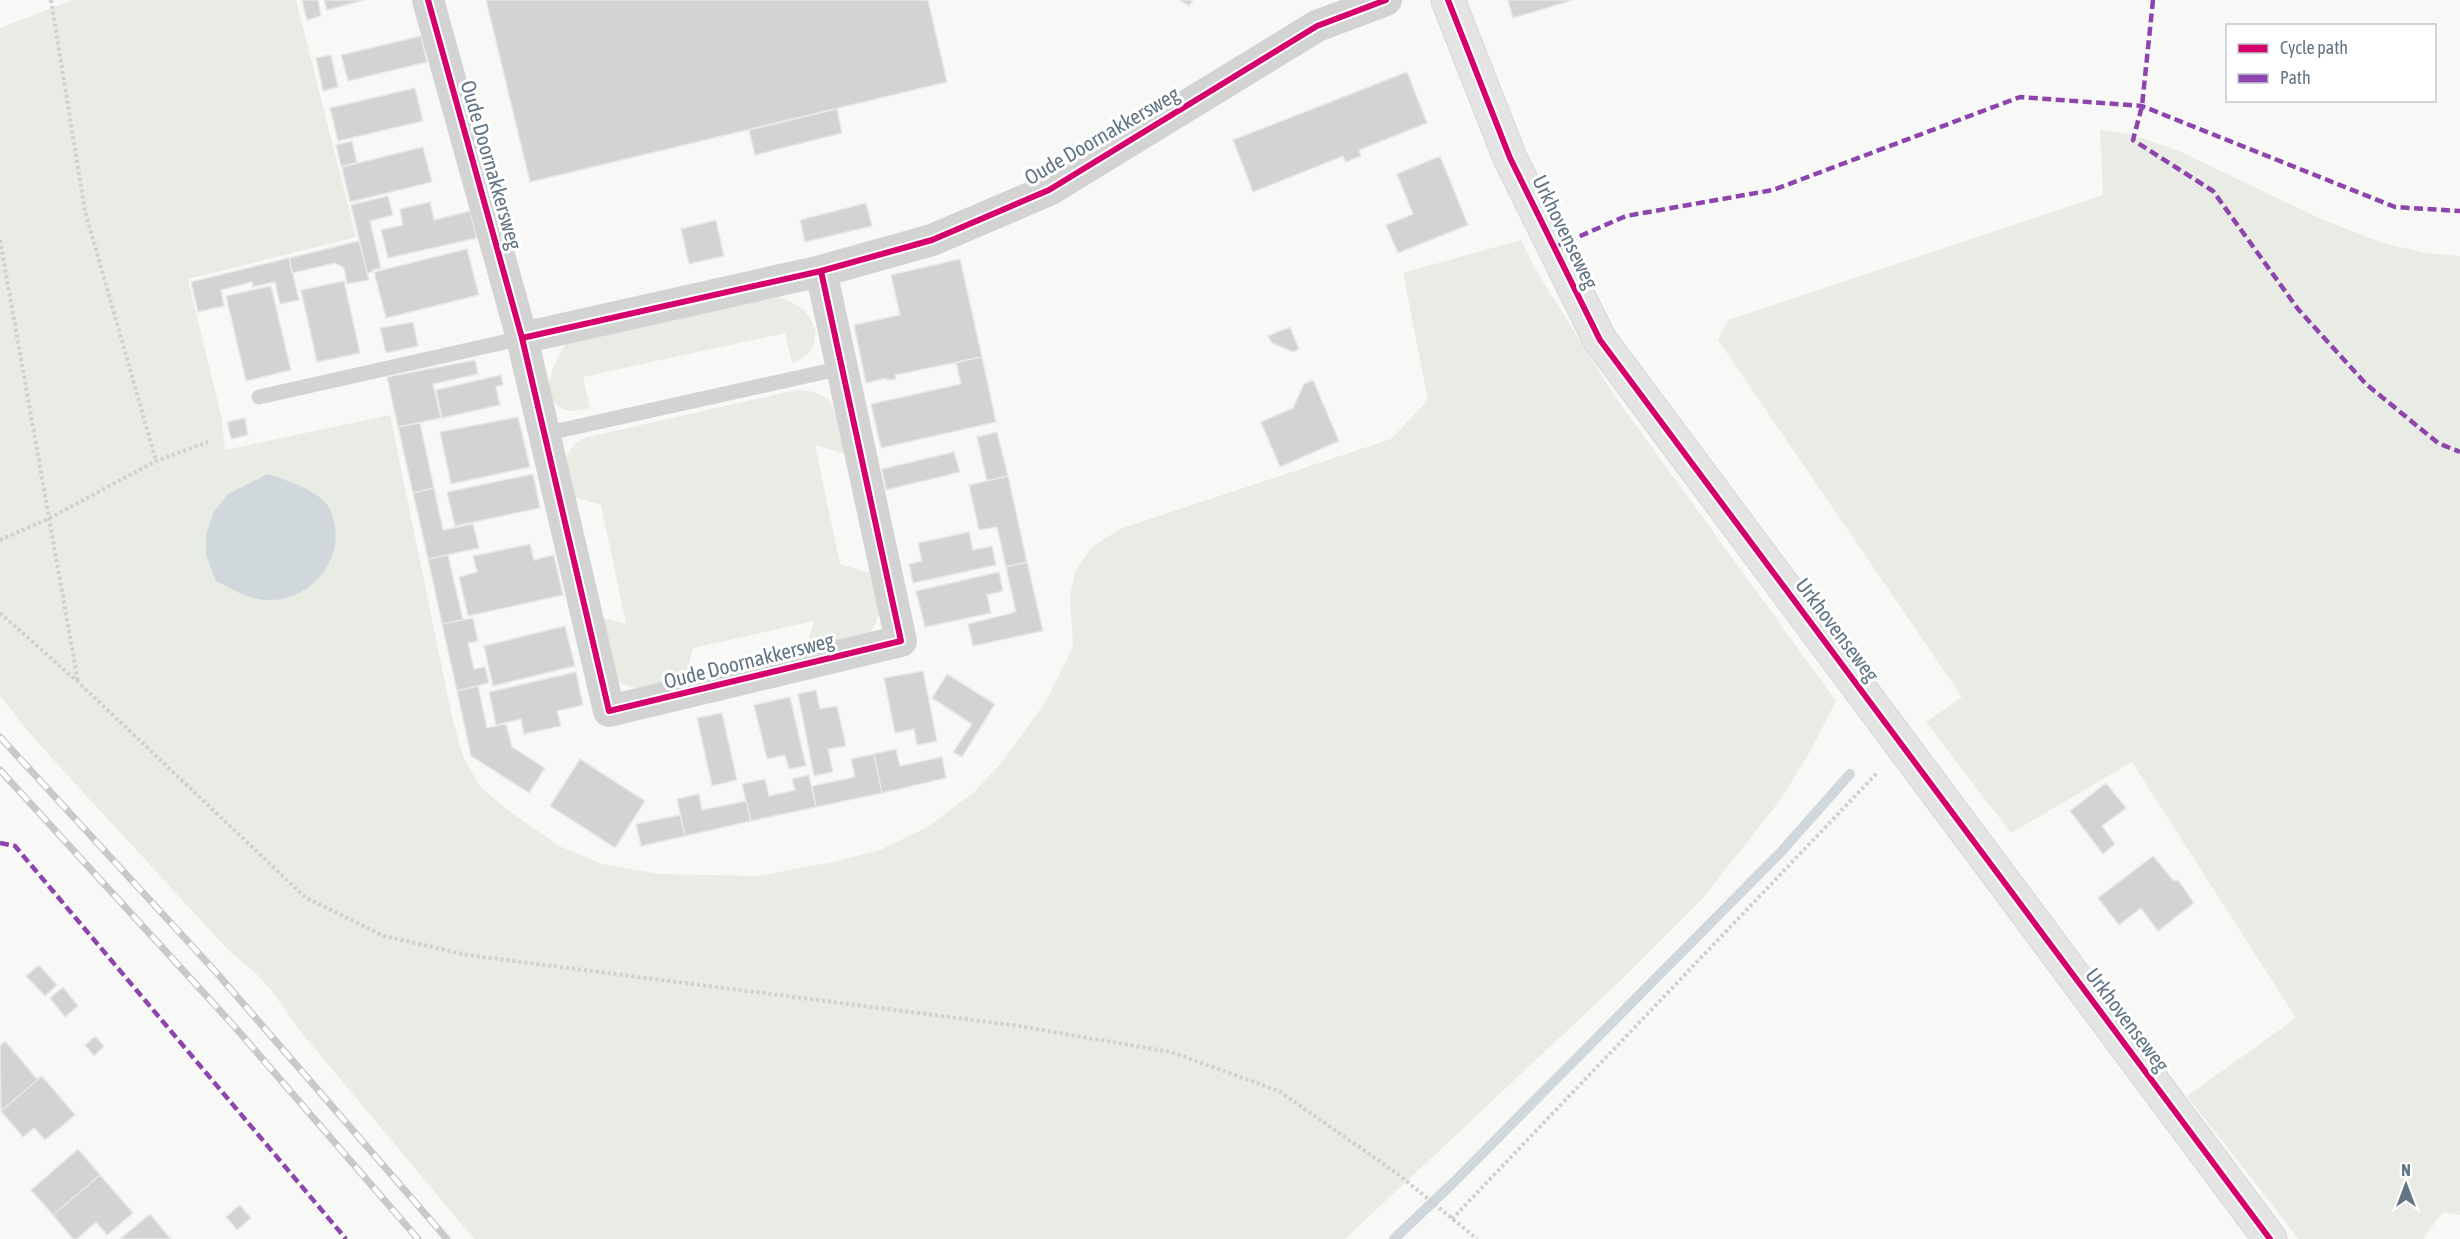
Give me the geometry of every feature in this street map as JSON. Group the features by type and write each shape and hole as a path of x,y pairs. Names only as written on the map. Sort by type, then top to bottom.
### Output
{"street":[{"name":"Oude Doornakkersweg","path":"428,0 522,339 609,711 901,640 821,271"},
{"name":"Oude Doornakkersweg","path":"522,339 821,271 932,240 1049,190 1317,26 1386,0"},
{"name":"Urkhovenseweg","path":"1448,0 1510,158 1600,340 2270,1239"}],"lane":[{"path":"259,397 522,339"},
{"path":"544,434 842,368"}],"path":[{"path":"51,0 85,211 156,461"},
{"path":"0,240 78,682"},
{"path":"0,540 48,519 156,461 208,442"},
{"path":"0,613 78,682 306,898 384,936 467,955 1012,1024 1171,1052 1279,1091 1421,1192 1477,1239"},
{"path":"1452,1219 1903,746"}],"shaded area":[{"path":"73,0 296,0 356,237 188,279 222,419 225,450 390,415 452,717 464,759 481,788 512,813 559,846 602,864 658,874 756,876 833,862 880,850 926,828 974,792 1003,761 1046,701 1073,647 1070,596 1075,571 1092,547 1120,529 1391,439 1428,400 1403,273 1521,240 1535,269 1616,398 1836,701 1811,750 1781,799 1702,899 1621,980 1345,1239 474,1239 301,1032 271,990 254,971 231,953 37,742 0,696 0,28"},
{"path":"2100,130 2133,135 2179,151 2321,219 2383,243 2426,253 2460,256 2460,1215 2443,1212 2423,1239 2299,1239 2187,1096 2296,1018 2132,762 2011,833 1926,722 1962,697 1718,340 1728,320 2103,195"},
{"path":"772,295 788,300 802,309 813,324 815,340 813,347 801,359 792,363 785,333 583,377 590,408 570,411 559,407 553,400 550,381 557,360 567,343"},
{"path":"796,390 821,395 829,401 838,418 846,454 815,445 840,564 873,574 880,609 876,624 868,634 805,653 814,621 693,648 685,679 641,688 624,685 615,680 595,616 626,624 601,505 569,495 566,469 568,454 578,442 588,437"},
{"path":"268,474 305,488 325,502 333,517 335,541 326,568 307,588 281,599 260,600 234,591 216,581 206,555 206,534 214,512 228,494"}],"building":[{"path":"302,0 318,0 321,16 307,20"},
{"path":"324,0 365,0 327,10"},
{"path":"486,0 928,0 947,82 530,182"},
{"path":"1179,0 1193,0 1189,6"},
{"path":"1508,0 1573,0 1513,18"},
{"path":"421,36 427,62 348,81 341,55"},
{"path":"331,55 338,87 323,91 316,58"},
{"path":"1407,72 1427,123 1359,150 1361,156 1346,162 1343,156 1253,192 1233,140"},
{"path":"415,88 423,121 338,141 330,108"},
{"path":"837,109 842,133 755,155 749,130"},
{"path":"352,141 357,163 341,166 336,145"},
{"path":"423,147 432,182 350,202 342,167"},
{"path":"1440,156 1468,225 1398,253 1386,225 1413,214 1397,174"},
{"path":"388,196 393,215 370,221 381,268 367,273 351,205"},
{"path":"430,202 434,220 470,211 477,238 388,258 381,230 403,225 400,209"},
{"path":"866,203 872,226 805,242 800,220"},
{"path":"716,220 724,256 689,264 681,229"},
{"path":"359,241 369,280 347,284 344,268 335,263 292,273 289,258"},
{"path":"467,249 479,295 386,318 374,272"},
{"path":"289,258 299,300 280,304 275,282 253,287 252,282 221,290 224,306 198,312 191,282"},
{"path":"960,259 982,357 895,375 896,379 887,380 886,378 866,383 854,325 900,315 891,275"},
{"path":"344,281 360,353 317,362 301,290"},
{"path":"271,286 291,370 246,381 226,296"},
{"path":"413,322 418,346 386,353 380,328"},
{"path":"1290,327 1299,349 1293,352 1272,343 1268,336"},
{"path":"982,357 996,422 881,448 871,404 961,384 956,362"},
{"path":"475,360 478,374 433,384 441,418 398,427 387,377"},
{"path":"501,375 503,385 496,387 500,405 442,418 436,390"},
{"path":"1313,380 1339,441 1280,467 1261,422 1293,408 1304,384"},
{"path":"518,417 530,467 451,484 440,432"},
{"path":"245,418 248,435 231,439 227,422"},
{"path":"420,423 434,488 413,493 398,427"},
{"path":"997,432 1008,476 987,481 977,437"},
{"path":"954,452 960,472 886,490 882,469"},
{"path":"533,474 540,508 455,526 447,492"},
{"path":"1008,476 1027,562 1006,567 997,527 979,530 969,485"},
{"path":"434,488 443,530 473,524 479,548 428,559 413,493"},
{"path":"969,532 973,550 992,546 996,565 913,583 909,564 922,561 918,543"},
{"path":"530,544 534,560 554,555 563,595 468,616 459,577 477,572 473,556"},
{"path":"448,555 463,620 442,624 428,559"},
{"path":"1027,562 1043,631 973,646 968,624 1016,612 1006,567"},
{"path":"999,572 1003,591 987,595 991,613 925,627 916,591"},
{"path":"473,618 478,641 468,643 474,669 485,667 489,683 457,691 442,624"},
{"path":"565,626 575,666 493,686 484,646"},
{"path":"923,671 937,741 917,745 914,729 895,733 884,678"},
{"path":"576,672 583,705 557,711 561,726 524,734 521,719 496,725 489,692"},
{"path":"947,674 995,704 962,757 953,752 972,724 932,698"},
{"path":"478,686 487,728 504,724 507,727 512,747 545,768 529,793 471,756 457,691"},
{"path":"816,690 820,709 837,706 846,746 828,749 833,772 814,776 798,694"},
{"path":"790,697 806,766 789,769 785,755 767,759 754,705"},
{"path":"722,713 737,780 712,786 697,718"},
{"path":"896,749 900,766 942,757 946,778 882,793 874,754"},
{"path":"874,754 882,793 816,807 812,786 855,777 851,759"},
{"path":"580,759 645,801 615,848 550,806"},
{"path":"809,775 816,807 751,821 742,784 765,779 769,796 795,790 792,779"},
{"path":"2106,783 2126,808 2102,826 2115,844 2103,854 2070,811"},
{"path":"699,794 702,810 746,801 751,821 685,836 677,799"},
{"path":"680,815 685,836 641,846 636,824"},
{"path":"2153,856 2174,881 2178,880 2194,903 2158,931 2141,908 2119,925 2098,898"},
{"path":"39,965 57,985 45,996 26,976"},
{"path":"63,987 78,1006 65,1017 50,998"},
{"path":"95,1036 104,1046 94,1056 85,1045"},
{"path":"5,1041 37,1079 42,1076 1,1111 0,1046"},
{"path":"42,1076 75,1115 45,1140 34,1128 23,1137 1,1111"},
{"path":"78,1149 100,1175 53,1215 31,1190"},
{"path":"100,1175 133,1213 107,1235 96,1222 77,1239 73,1239 53,1215"},
{"path":"240,1205 251,1218 237,1230 226,1217"},
{"path":"150,1214 171,1239 120,1239"}],"waterway":[{"path":"1394,1239 1453,1183 1781,852 1850,774"}],"railway":[{"path":"0,737 215,971 447,1239"},
{"path":"0,770 234,1026 418,1239"}],"marked path":[{"path":"2153,0 2142,106 2133,140 2213,191 2298,309 2366,384 2438,443 2460,452"},
{"path":"1555,247 1626,216 1773,190 2020,97 2142,106 2395,207 2460,211"},
{"path":"0,843 15,846 346,1239"}],"cycle path":[{"path":"428,0 522,338 821,271 932,240 1049,190 1317,26 1386,0"},
{"path":"1448,0 1510,158 1600,340 2270,1239"},
{"path":"522,338 609,711 901,641 821,271"}]}
